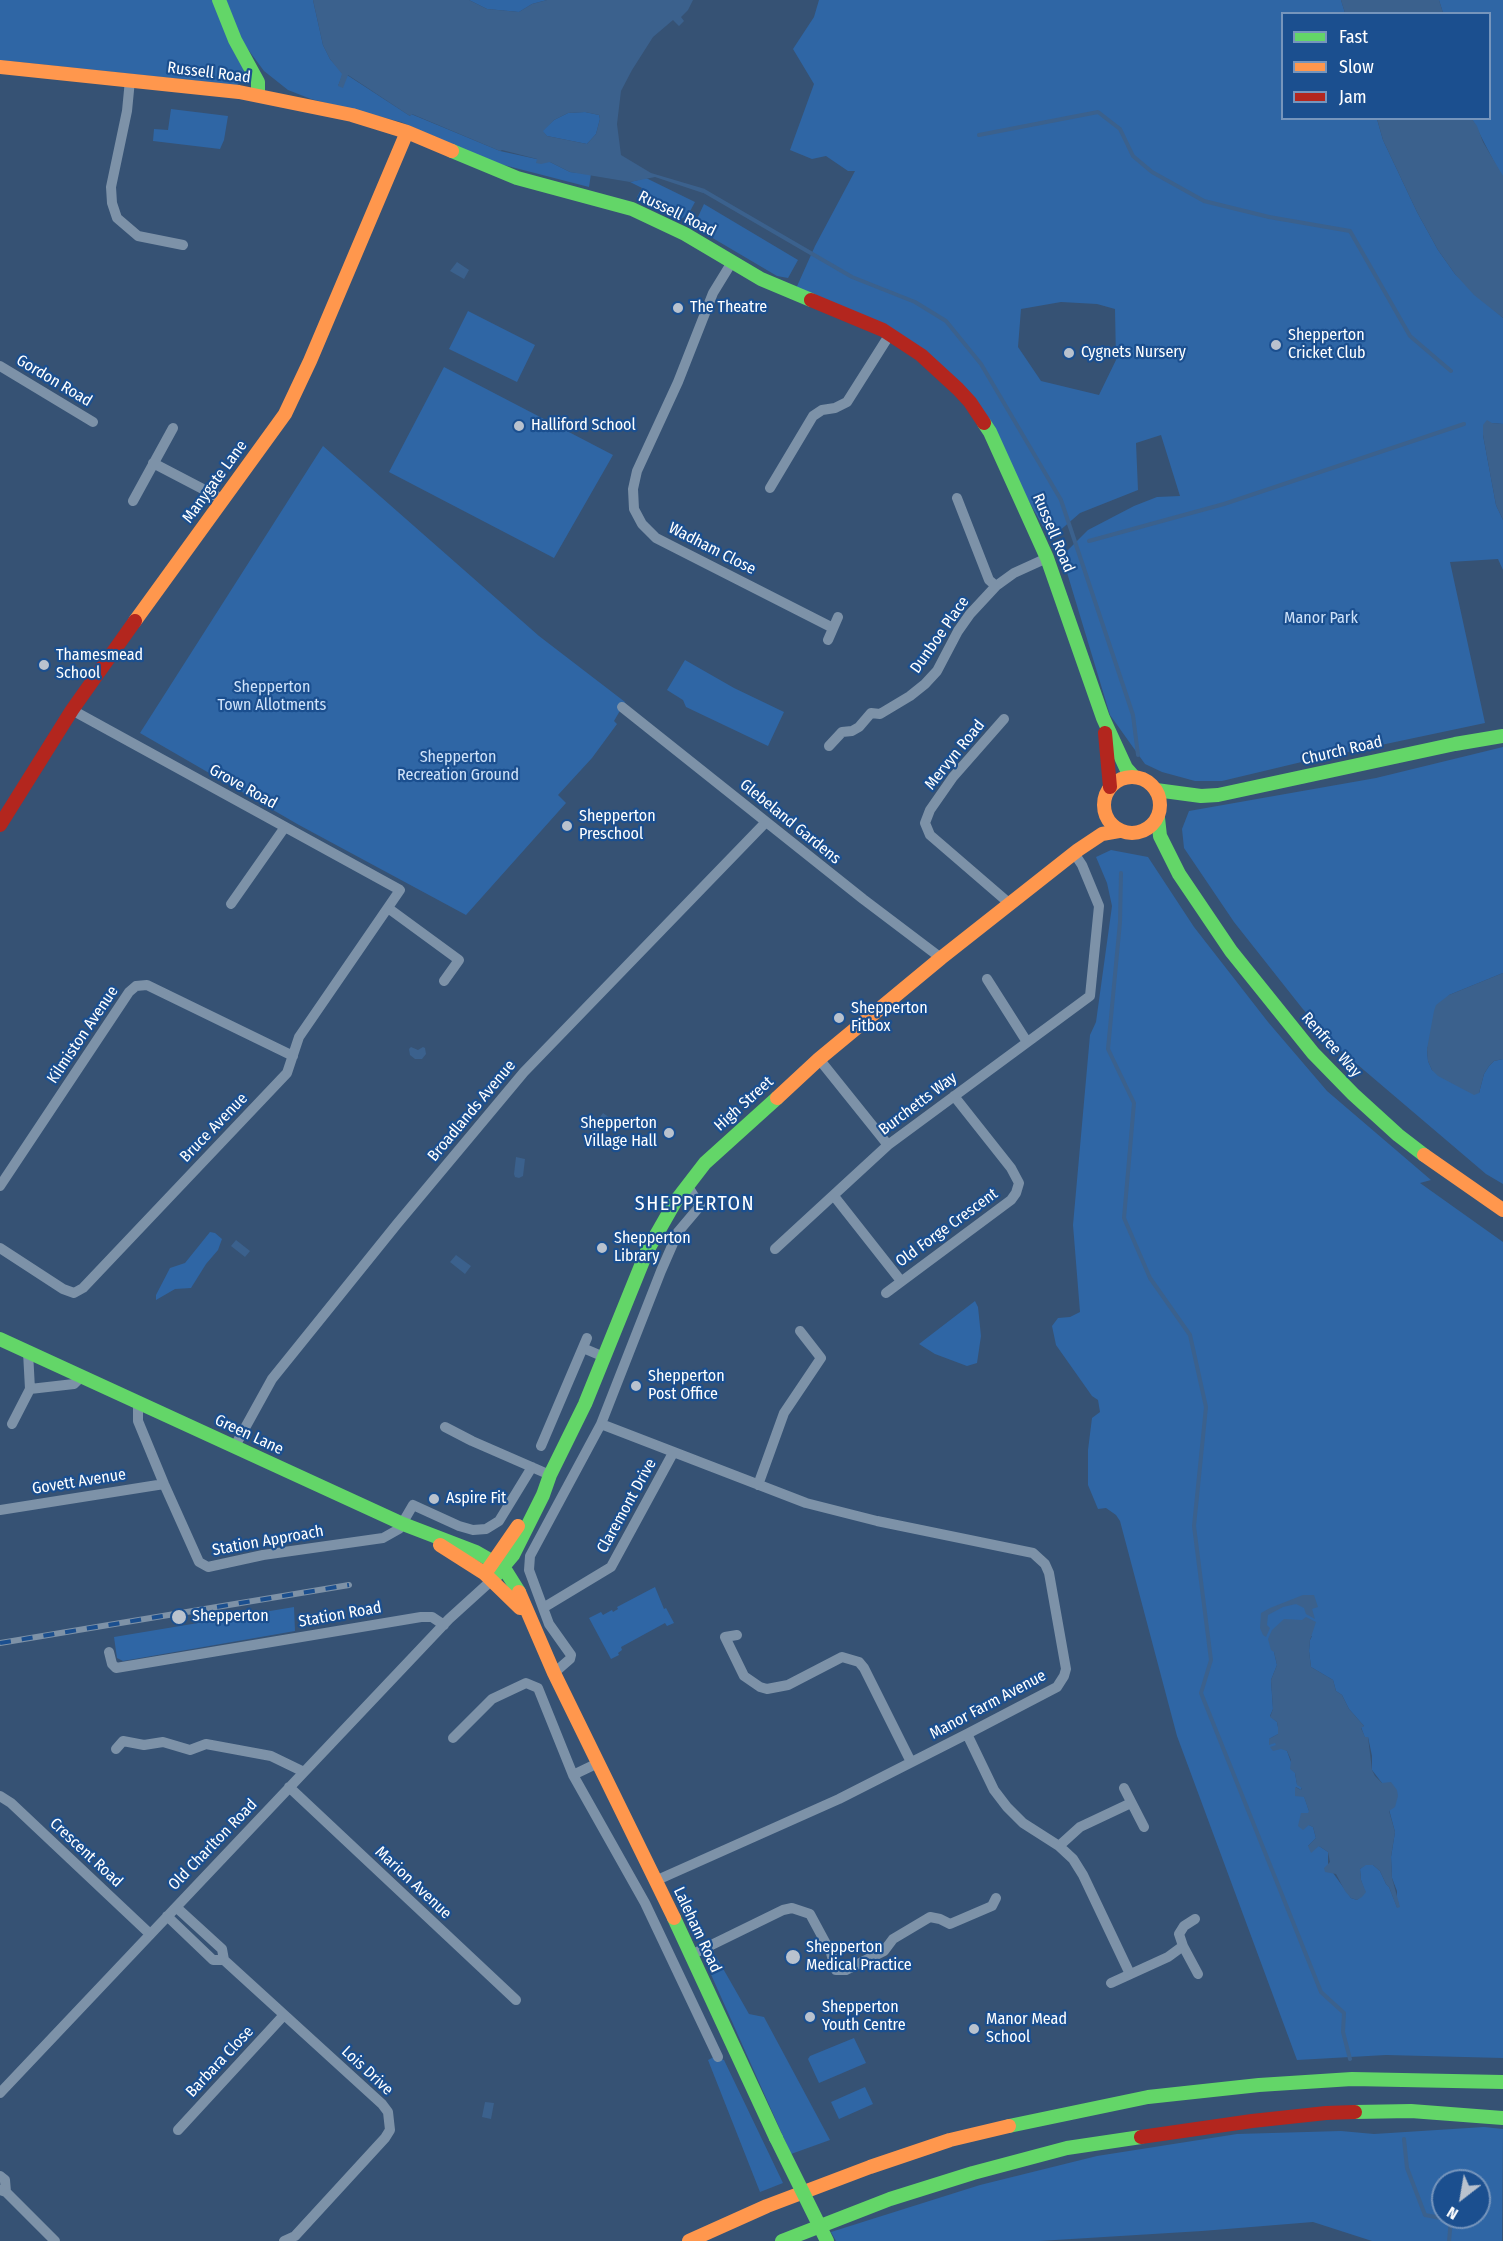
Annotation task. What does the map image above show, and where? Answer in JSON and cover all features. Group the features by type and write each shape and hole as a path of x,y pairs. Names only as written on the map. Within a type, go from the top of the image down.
{"main road":[{"path":"219,0 235,40 258,82 258,95"},
{"name":"Russell Road","path":"0,67 258,95 352,115 407,132 488,168 517,178 632,209 685,234 761,279 872,324 890,334 921,355 958,389 990,432 1047,558 1103,718 1126,768 1134,777"},
{"name":"Manygate Lane","path":"0,825 72,710 285,414 407,132"},
{"name":"Russell Road","path":"1103,718 1110,787"},
{"name":"Church Road","path":"1156,790 1218,795 1455,744 1503,736"},
{"path":"1134,777 1143,779 1156,790 1159,813 1147,830 1139,833 1125,833 1112,825 1104,810 1110,787 1125,778 1134,777"},
{"name":"Church Road","path":"1159,813 1187,794"},
{"name":"High Street","path":"1076,852 1104,810"},
{"name":"Renfree Way","path":"1159,813 1160,836 1173,863 1231,951 1313,1053 1353,1094 1398,1134 1444,1171 1503,1210"},
{"name":"High Street","path":"488,1577 499,1564 550,1475 575,1425 647,1251 687,1185 724,1144 819,1059 941,958 1076,852 1102,834 1119,831"},
{"name":"Renfree Way","path":"1139,833 1152,842 1173,863"},
{"name":"Green Lane","path":"0,1339 403,1524 470,1549 499,1564"},
{"name":"Green Lane","path":"403,1524 488,1577"},
{"name":"Laleham Road","path":"499,1564 521,1596 557,1679 826,2241"},
{"name":"Laleham Road","path":"488,1577 515,1602 536,1633"},
{"path":"688,2241 766,2206 950,2140 1079,2110 1159,2096 1259,2085 1352,2079 1503,2082"},
{"path":"782,2241 890,2199 973,2173 1067,2148 1252,2121 1326,2113 1411,2111 1503,2118"}],"street":[{"path":"130,80 127,111 111,187 112,203 117,218 138,236 183,245"},
{"name":"Wadham Close","path":"732,262 713,293 678,382 637,471 633,489 634,509 642,524 656,538 834,628"},
{"path":"770,488 813,416 822,410 835,408 847,402 890,334"},
{"name":"Gordon Road","path":"0,366 93,422"},
{"path":"133,501 173,428"},
{"path":"153,463 222,500"},
{"path":"957,498 988,580 996,586"},
{"name":"Dunboe Place","path":"829,746 842,732 852,731 859,727 871,713 880,714 910,696 931,678 970,614 996,586 1014,573 1047,558"},
{"path":"828,640 838,616"},
{"name":"Glebeland Gardens","path":"622,707 863,899 941,958"},
{"name":"Grove Road","path":"72,710 400,890"},
{"name":"Mervyn Road","path":"1004,719 953,777 930,810 925,823 930,835 1010,903"},
{"name":"Broadlands Avenue","path":"234,1446 272,1379 396,1224 524,1072 766,822"},
{"path":"231,904 285,827"},
{"name":"Burchetts Way","path":"775,1250 888,1145 1090,996 1099,906 1076,852"},
{"name":"Bruce Avenue","path":"1,1250 63,1289 74,1293 83,1288 287,1073 299,1037 400,890"},
{"path":"388,908 459,960 444,981"},
{"path":"987,979 1027,1042"},
{"name":"Kilmiston Avenue","path":"0,1186 129,992 136,986 147,985 293,1056"},
{"path":"819,1059 888,1145"},
{"name":"Old Forge Crescent","path":"886,1293 1011,1200 1017,1193 1018,1184 1011,1168 954,1096"},
{"path":"539,1694 557,1679 571,1655 549,1624 529,1570 530,1556 601,1424 678,1233 700,1206 687,1185"},
{"path":"834,1196 901,1281"},
{"path":"758,1485 784,1413 821,1358 800,1331"},
{"path":"541,1446 556,1416 585,1343 604,1357"},
{"path":"12,1424 30,1389 28,1352"},
{"path":"30,1389 75,1384 82,1376"},
{"name":"Station Approach","path":"138,1402 138,1421 164,1484 199,1562 208,1567 263,1555 383,1538 393,1534 403,1524 413,1504 459,1526 473,1530 486,1529 499,1521 532,1467"},
{"path":"556,1416 575,1425"},
{"name":"Manor Farm Avenue","path":"601,1424 816,1506 1034,1553 1045,1564 1049,1573 1066,1669 1065,1676 1057,1687 967,1734 839,1799 655,1881"},
{"path":"445,1427 550,1475"},
{"name":"Claremont Drive","path":"543,1608 611,1567 673,1453"},
{"name":"Govett Avenue","path":"0,1510 164,1484"},
{"name":"Old Charlton Road","path":"0,2093 488,1577"},
{"name":"Station Road","path":"109,1652 112,1664 117,1668 421,1617 432,1617 446,1622"},
{"path":"737,1635 725,1637 744,1676 767,1689 788,1684 842,1657 859,1662 911,1762"},
{"path":"453,1738 492,1699 526,1683 538,1688 573,1775 645,1903 718,2057"},
{"path":"967,1734 994,1790 1007,1807 1023,1823 1059,1846 1073,1859 1083,1875 1130,1974"},
{"path":"116,1749 123,1741 144,1745 163,1742 190,1750 206,1744 271,1756 304,1772"},
{"path":"573,1775 598,1763"},
{"name":"Marion Avenue","path":"290,1787 516,2000"},
{"path":"1124,1788 1144,1827"},
{"name":"Crescent Road","path":"0,1796 11,1803 150,1934"},
{"path":"1059,1846 1080,1827 1131,1803"},
{"path":"691,1955 783,1910 792,1908 810,1914 841,1970 884,1951 888,1944 899,1935 930,1917 950,1924 992,1906 996,1898"},
{"name":"Lois Drive","path":"176,1906 222,1949 224,1960 388,2112 390,2130 385,2139 295,2236 284,2241"},
{"name":"Lois Drive","path":"167,1916 213,1960 224,1960"},
{"path":"1195,1919 1184,1926 1179,1934 1197,1974"},
{"path":"1111,1983 1168,1957 1183,1946"},
{"name":"Barbara Close","path":"178,2130 284,2015"},
{"path":"0,2176 4,2180 3,2191 55,2241"}],"green space":[{"path":"0,0 214,0 244,70 243,79 237,85 0,60"},
{"path":"225,0 313,0 323,45 330,59 343,74 338,86 347,75 410,116 411,114 500,151 550,162 570,172 591,174 589,187 496,163 401,122 311,99 288,90 264,71 241,40"},
{"path":"469,0 547,0 532,4 519,12 487,9"},
{"name":"Manor Park","path":"819,0 1341,0 1345,12 1281,12 1281,120 1377,120 1383,140 1438,250 1455,274 1503,318 1503,424 1492,423 1483,435 1496,505 1503,520 1503,570 1498,559 1450,562 1485,723 1222,781 1195,781 1162,772 1145,764 1110,715 1062,556 1088,530 1134,506 1157,497 1180,496 1161,435 1136,443 1138,490 1080,513 1050,539 990,432 921,355 794,293 815,246 855,171 848,171 826,156 812,159 790,150 814,84 793,49 814,17","holes":["1061,302 1097,304 1115,309 1116,360 1099,395 1041,381 1018,347 1021,309"]},
{"path":"1439,0 1503,0 1503,179 1473,120 1491,120 1491,12 1443,12"},
{"path":"171,109 228,116 220,149 153,141 154,129 168,130"},
{"path":"585,112 599,115 600,119 596,134 587,144 547,136 542,131 554,120 568,113"},
{"path":"646,178 695,202 688,215 679,220 637,197 642,188 630,182"},
{"path":"704,204 798,260 788,278 777,276 699,230 697,219"},
{"path":"468,311 535,345 517,382 449,349"},
{"path":"444,367 613,455 554,558 389,472"},
{"path":"323,446 539,636 625,702 614,721 617,724 592,758 558,795 566,803 466,915 299,825 140,733"},
{"path":"685,660 734,688 784,712 768,746 686,707 683,700 667,690"},
{"path":"1503,747 1503,973 1449,995 1427,1049 1428,1061 1432,1070 1479,1093 1484,1074 1489,1066 1494,1061 1503,1059 1503,1184 1486,1174 1338,1048 1302,1008 1234,922 1184,848 1182,829 1189,811 1376,778"},
{"path":"1111,850 1148,857 1194,927 1268,1022 1327,1091 1431,1180 1420,1183 1503,1242 1503,2058 1386,2055 1297,2060 1177,1736 1120,1521 1106,1508 1098,1509 1088,1485 1088,1450 1092,1418 1100,1412 1098,1400 1092,1396 1056,1345 1052,1326 1058,1318 1070,1317 1080,1312 1073,1225 1090,1035 1096,1022 1112,906 1107,883 1096,857","holes":["1312,1636 1310,1640 1311,1667 1333,1680 1336,1691 1342,1695 1349,1709 1364,1726 1361,1727 1365,1738 1368,1737 1372,1770 1382,1783 1395,1832 1391,1857 1392,1878 1397,1891 1397,1907 1380,1871 1373,1865 1366,1864 1360,1869 1365,1892 1357,1900 1351,1898 1328,1866 1328,1852 1319,1846 1308,1846 1316,1838 1313,1827 1309,1825 1309,1811 1304,1796 1299,1796 1296,1787 1301,1790 1302,1787 1297,1784 1287,1751 1275,1742 1269,1744 1269,1739 1278,1734 1277,1722 1270,1716 1273,1709 1271,1680 1277,1665 1274,1652"]},
{"path":"210,1232 222,1239 218,1250 191,1288 175,1289 156,1300 156,1295 170,1268 185,1263"},
{"path":"975,1301 978,1307 981,1336 977,1363 967,1366 935,1354 919,1344"},
{"path":"655,1587 664,1609 666,1608 674,1623 667,1626 665,1623 621,1647 619,1655 611,1659 589,1618 601,1612 603,1615 612,1610 613,1612 618,1609 617,1607"},
{"path":"294,1607 295,1631 123,1661 117,1658 114,1637"},
{"path":"714,1958 717,1958 749,2014 764,2017 830,2140 791,2154 709,1970"},
{"path":"854,2038 866,2063 819,2083 808,2059 810,2056"},
{"path":"714,2057 724,2060 783,2183 760,2192 708,2060"},
{"path":"865,2087 873,2104 839,2119 831,2102"},
{"path":"1484,2127 1503,2129 1502,2241 1372,2241 1313,2222 1039,2241 836,2241 831,2232 980,2185 1097,2156 1237,2134 1341,2131 1374,2134"}],"shaded area":[{"path":"313,0 469,0 487,9 519,12 532,4 547,0 693,0 681,17 684,21 679,26 673,20 653,37 632,70 621,91 617,124 621,155 651,173 705,189 703,193 655,177 630,182 570,172 550,162 536,163 537,159 500,151 412,114 410,116 348,75 343,88 338,86 342,74 330,59 323,45","holes":["585,112 599,115 596,134 587,144 547,136 543,131 554,120 568,113"]},
{"path":"1341,0 1439,0 1443,12 1345,12"},
{"path":"1377,120 1473,120 1477,126 1483,142 1503,176 1503,318 1474,295 1438,250 1383,140"},
{"path":"457,262 469,270 464,279 450,271"},
{"path":"1487,420 1503,424 1503,520 1496,505 1483,435 1483,425"},
{"path":"1503,973 1503,1059 1494,1061 1489,1066 1484,1074 1479,1093 1474,1095 1438,1076 1432,1070 1428,1061 1427,1049 1434,1011 1436,1005 1449,995"},
{"path":"411,1047 418,1050 423,1047 426,1054 422,1059 415,1059 410,1055"},
{"path":"603,1113 610,1118 596,1134 589,1127 591,1124 594,1125"},
{"path":"516,1157 525,1159 523,1176 519,1178 514,1174"},
{"path":"236,1240 250,1251 245,1257 231,1246"},
{"path":"456,1255 471,1266 465,1274 450,1262"},
{"path":"1303,1595 1314,1595 1318,1607 1312,1609 1315,1619 1306,1614 1304,1608 1296,1604 1283,1607 1268,1615 1267,1625 1270,1628 1266,1637 1263,1635 1260,1628 1261,1613"},
{"path":"1306,1617 1316,1622 1310,1640 1311,1667 1333,1680 1336,1691 1342,1695 1349,1709 1364,1726 1361,1728 1365,1737 1368,1737 1372,1770 1375,1776 1382,1783 1391,1782 1397,1790 1395,1807 1389,1811 1395,1832 1391,1857 1392,1878 1400,1907 1397,1908 1389,1887 1380,1871 1373,1865 1366,1865 1360,1869 1361,1880 1366,1892 1357,1900 1351,1898 1345,1891 1336,1874 1325,1872 1324,1868 1330,1862 1328,1852 1319,1846 1311,1853 1308,1846 1316,1838 1313,1827 1309,1825 1303,1830 1298,1826 1301,1813 1309,1811 1304,1797 1295,1796 1295,1787 1301,1790 1302,1788 1297,1785 1295,1773 1290,1769 1291,1760 1287,1751 1281,1749 1273,1751 1270,1747 1276,1745 1275,1743 1269,1745 1269,1739 1278,1734 1278,1727 1277,1722 1270,1717 1273,1709 1271,1680 1277,1665 1268,1639 1272,1630 1284,1619 1302,1620"},
{"path":"485,2102 494,2103 491,2119 482,2117"}],"waterway":[{"path":"979,135 1098,112 1120,129 1133,156 1152,172 1204,201 1269,217 1350,231 1410,336 1451,371"},
{"path":"704,191 852,277 915,302 946,321 981,364 1061,500 1133,715 1138,755"},
{"path":"1089,541 1224,504 1464,424"},
{"path":"1121,873 1120,922 1108,1049 1134,1103 1124,1218 1150,1278 1190,1335 1206,1407 1194,1526 1211,1660 1201,1693 1321,1992 1344,2013 1343,2032 1350,2059"},
{"path":"1404,2139 1407,2168 1425,2215 1451,2220 1449,2241"}],"railway":[{"path":"0,1643 349,1585"}],"traffic: fast":[{"path":"219,0 235,40 258,82 258,95"},
{"path":"452,151 517,178 632,209 685,234 761,279 811,300"},
{"path":"984,423 1047,558 1103,718 1126,768 1134,777"},
{"path":"1156,790 1201,796 1218,795 1455,744 1503,736"},
{"path":"1158,818 1160,836 1179,874 1231,951 1313,1053 1353,1094 1424,1155"},
{"path":"492,1580 513,1555 543,1495 550,1475 585,1404 647,1251 675,1202 705,1163 777,1098"},
{"path":"0,1339 403,1524 476,1552 504,1568 519,1592"},
{"path":"674,1918 776,2138"},
{"path":"1009,2126 1148,2097 1259,2085 1352,2079 1503,2082"},
{"path":"1355,2112 1411,2111 1503,2118"},
{"path":"782,2241 890,2199 973,2173 1067,2148 1141,2137"},
{"path":"776,2138 827,2241"}],"traffic: slow":[{"path":"0,67 239,92 352,115 407,132 452,151"},
{"path":"135,621 285,414 310,361 407,132"},
{"path":"1126,777 1138,777 1148,781 1156,789 1160,805 1156,821 1148,829 1138,833 1126,833 1116,829 1108,821 1104,811 1104,799 1108,789 1116,781 1126,777"},
{"path":"777,1098 819,1059 941,958 1078,850 1102,834 1119,831"},
{"path":"1424,1155 1503,1210"},
{"path":"489,1568 518,1526"},
{"path":"440,1545 484,1573 520,1608"},
{"path":"519,1592 554,1673 674,1918"},
{"path":"689,2241 767,2206 870,2167 950,2140 1009,2126"}],"traffic: jam":[{"path":"811,300 883,330 921,355 958,389 984,423"},
{"path":"0,825 72,710 135,621"},
{"path":"1105,733 1110,787"},
{"path":"1141,2137 1252,2121 1355,2112"}],"place":[{"name":"The Theatre","path":"678,308"},
{"name":"Shepperton Cricket Club","path":"1276,345"},
{"name":"Cygnets Nursery","path":"1069,353"},
{"name":"Halliford School","path":"519,426"},
{"name":"Thamesmead School","path":"44,665"},
{"name":"Shepperton Preschool","path":"567,826"},
{"name":"Shepperton Fitbox","path":"839,1018"},
{"name":"Shepperton Village Hall","path":"669,1133"},
{"name":"Shepperton Library","path":"602,1248"},
{"name":"Shepperton Post Office","path":"636,1386"},
{"name":"Aspire Fit","path":"434,1499"},
{"name":"Shepperton","path":"179,1617"},
{"name":"Shepperton Medical Practice","path":"793,1957"},
{"name":"Shepperton Youth Centre","path":"810,2017"},
{"name":"Manor Mead School","path":"974,2029"}],"district":[{"name":"SHEPPERTON","path":"695,1204"}],"park label":[{"name":"Shepperton Town Allotments","path":"272,697"},
{"name":"Shepperton Recreation Ground","path":"458,767"}]}
